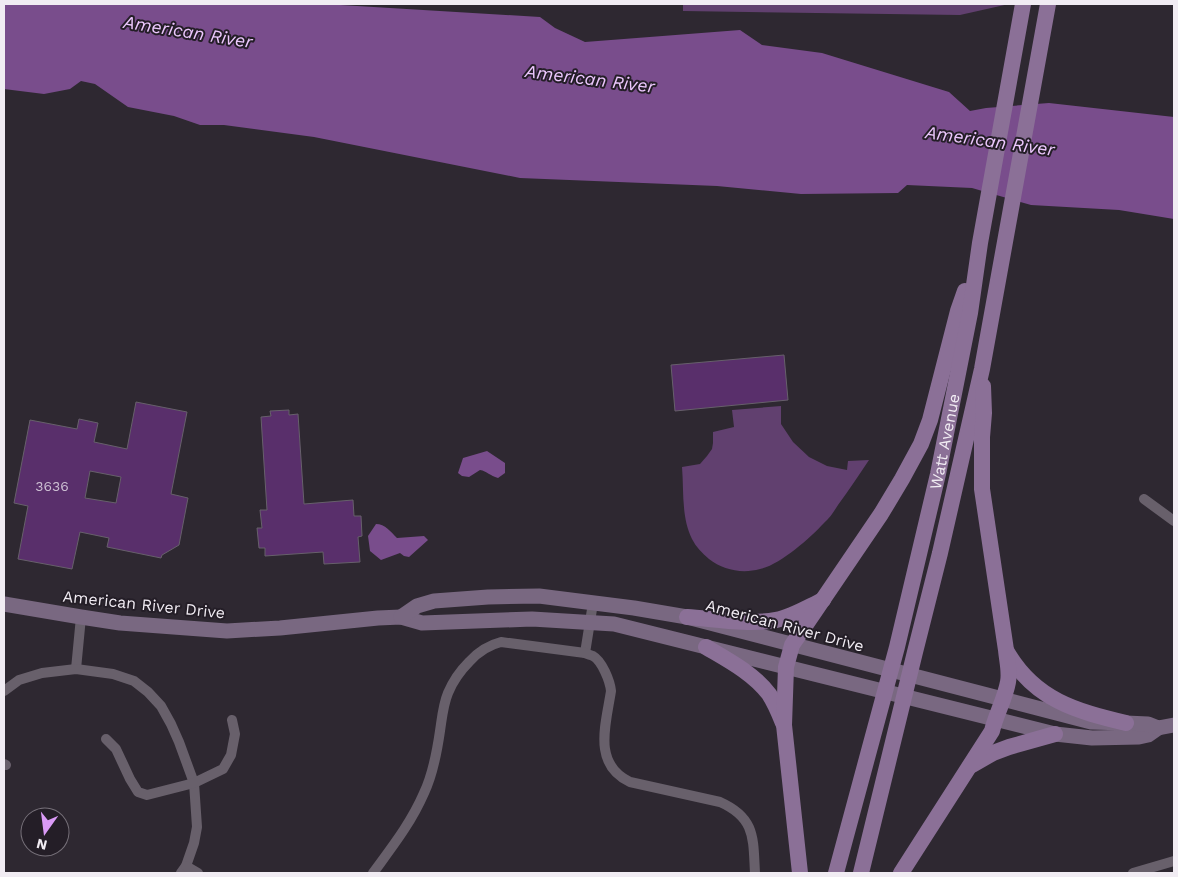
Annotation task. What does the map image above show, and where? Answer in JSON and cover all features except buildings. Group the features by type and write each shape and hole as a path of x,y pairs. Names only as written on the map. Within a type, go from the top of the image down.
{"main road":[{"name":"Watt Avenue","path":"836,873 897,647 938,474 964,312 980,244 1023,4"},
{"name":"Watt Avenue","path":"861,873 940,553 982,369 1048,4"},
{"path":"800,873 784,724 786,667 792,645 881,514 921,444 964,312"},
{"path":"901,873 992,731 1008,680 1006,650 982,489 984,413 982,369"},
{"path":"686,618 750,622 776,620 823,600"},
{"path":"706,647 737,665 754,679 768,693 784,724"},
{"path":"1006,650 1014,665 1030,682 1048,696 1092,715 1126,723"},
{"path":"968,768 993,753 1056,734"}],"street":[{"path":"1144,499 1174,521"},
{"name":"American River Drive","path":"401,617 417,606 434,601 479,598 539,596 634,608 686,618 1091,722 1148,724 1158,728"},
{"path":"585,653 593,603"},
{"name":"American River Drive","path":"4,604 81,617 174,628 227,631 401,617 422,623 532,619 590,622 624,626 1056,734 1092,738 1128,738 1148,735 1158,728 1174,725"},
{"path":"76,669 81,617"},
{"path":"373,873 407,827 425,792 434,763 445,700 454,680 472,659 491,646 501,642 585,653 592,655 598,660 610,684 611,691 604,738 604,749 610,765 624,779 630,782 720,802 740,814 749,827 753,841 755,873"},
{"path":"4,691 18,680 42,673 76,669 113,674 134,681 148,692 161,706 171,724 194,783 197,827 194,843 183,869 198,873"},
{"path":"106,739 116,748 138,792 147,795 194,783 223,769 231,755 235,734 232,720"},
{"path":"1133,873 1174,861"}],"shaded area":[{"path":"683,4 1009,4 960,15 683,11"},
{"path":"781,406 781,424 793,442 809,457 827,466 847,470 848,461 869,460 830,517 811,536 785,557 760,569 746,571 720,566 699,550 688,531 682,467 700,464 712,449 713,432 734,427 732,410"}],"water":[{"name":"American River","path":"4,4 324,4 540,17 555,28 585,42 740,30 762,45 822,53 949,92 970,111 1049,103 1174,117 1174,219 1119,210 1031,205 972,188 907,185 898,193 801,194 717,186 520,178 314,137 224,125 200,125 174,116 128,107 95,84 81,81 70,89 44,94 4,89"},
{"path":"487,451 505,463 505,473 498,478 480,470 469,477 458,473 463,458"},
{"path":"376,524 385,527 397,538 424,536 428,540 409,557 400,553 381,560 370,551 368,536"}]}
